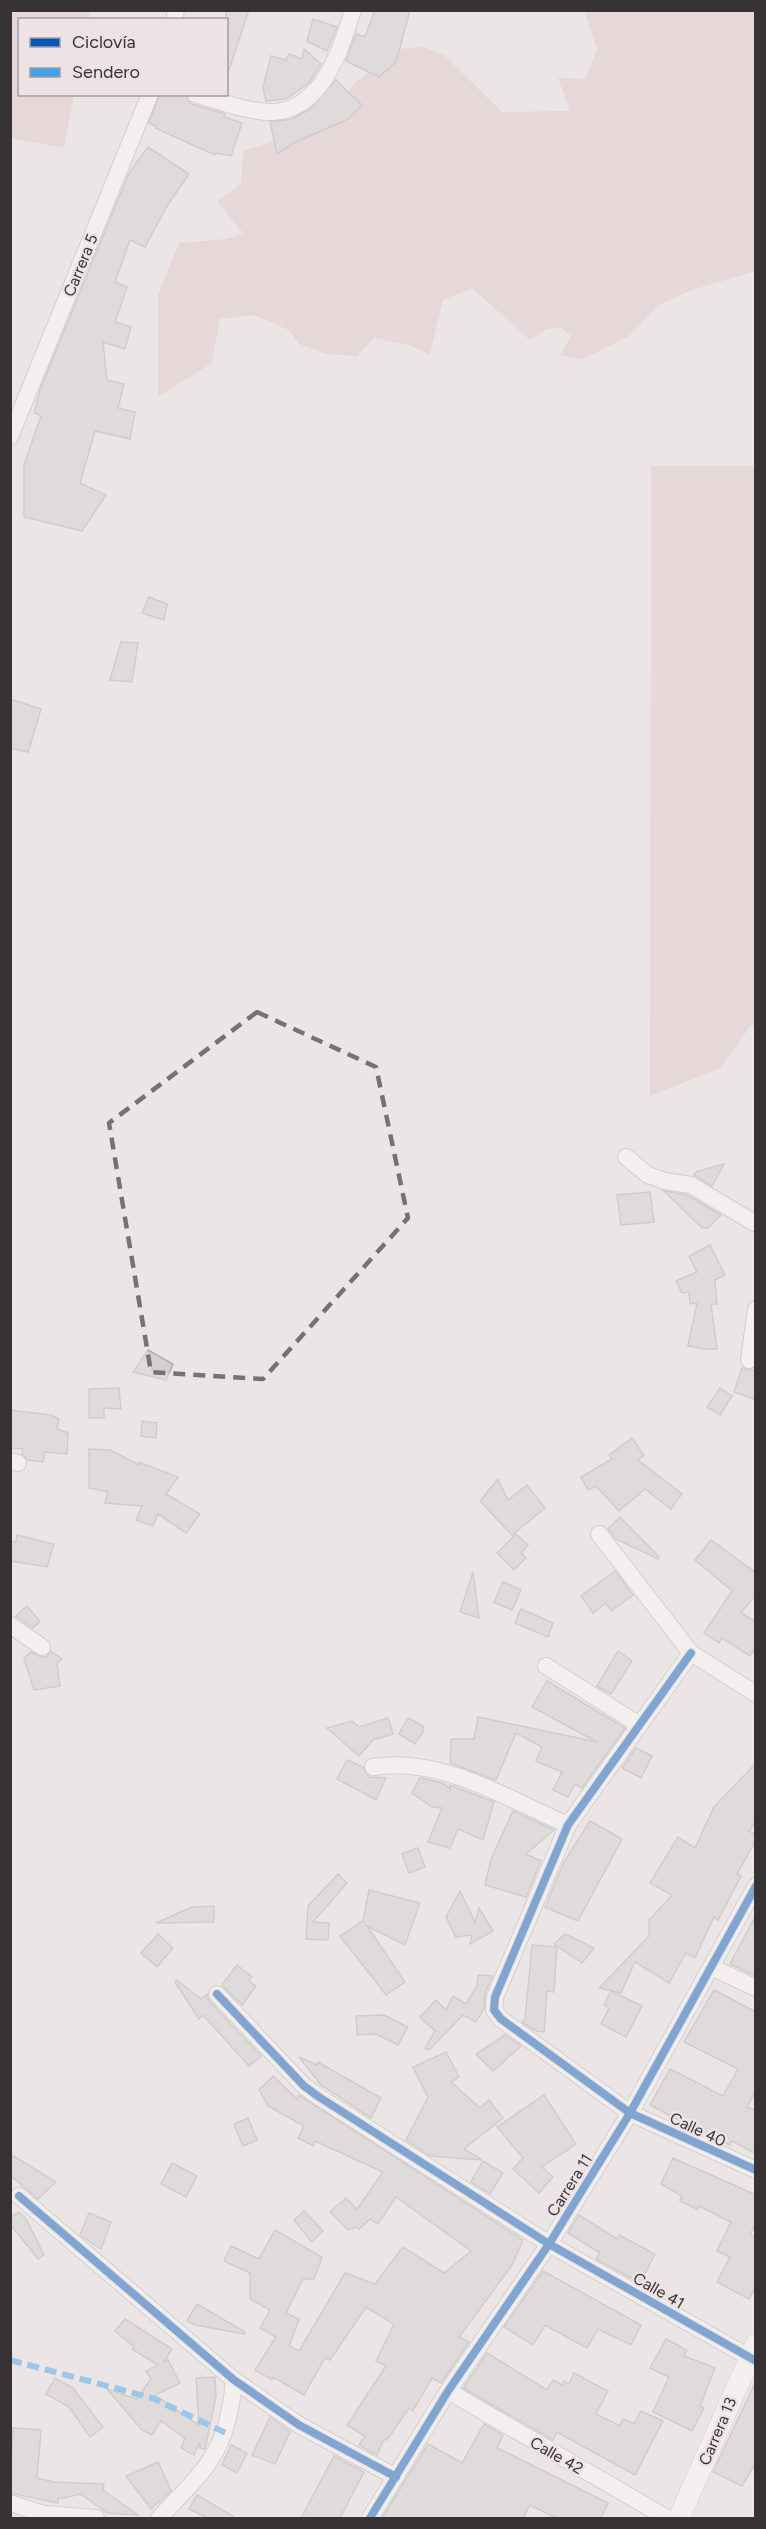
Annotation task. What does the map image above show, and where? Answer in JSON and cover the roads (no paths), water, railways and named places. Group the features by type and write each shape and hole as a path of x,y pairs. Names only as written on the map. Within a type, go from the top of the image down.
{"street":[{"path":"203,96 260,111 286,109 312,93 333,64 353,10"},
{"name":"Carrera 5","path":"10,437 149,96"},
{"path":"626,1157 648,1174 665,1181 692,1185 756,1224"},
{"path":"749,1359 756,1309"},
{"path":"599,1534 691,1653 756,1694"},
{"path":"10,1625 42,1647"},
{"path":"630,2113 501,2019 494,2010 495,1997 568,1825 638,1724 691,1653"},
{"path":"546,1666 638,1724"},
{"path":"373,1767 398,1763 446,1772 568,1825"},
{"name":"Carrera 11","path":"370,2518 448,2391 549,2244 630,2113 713,1968 756,1886"},
{"path":"713,1968 756,1988"},
{"name":"Calle 41","path":"217,1994 304,2086 319,2097 549,2244 753,2354"},
{"name":"Calle 40","path":"630,2113 756,2170"},
{"path":"19,2196 234,2380 298,2425 396,2477"},
{"name":"Carrera 13","path":"679,2518 753,2354"},
{"path":"159,2518 205,2469 226,2433 231,2412 234,2380"},
{"name":"Calle 42","path":"448,2391 667,2518"},
{"path":"10,2503 45,2514 96,2518"}]}
